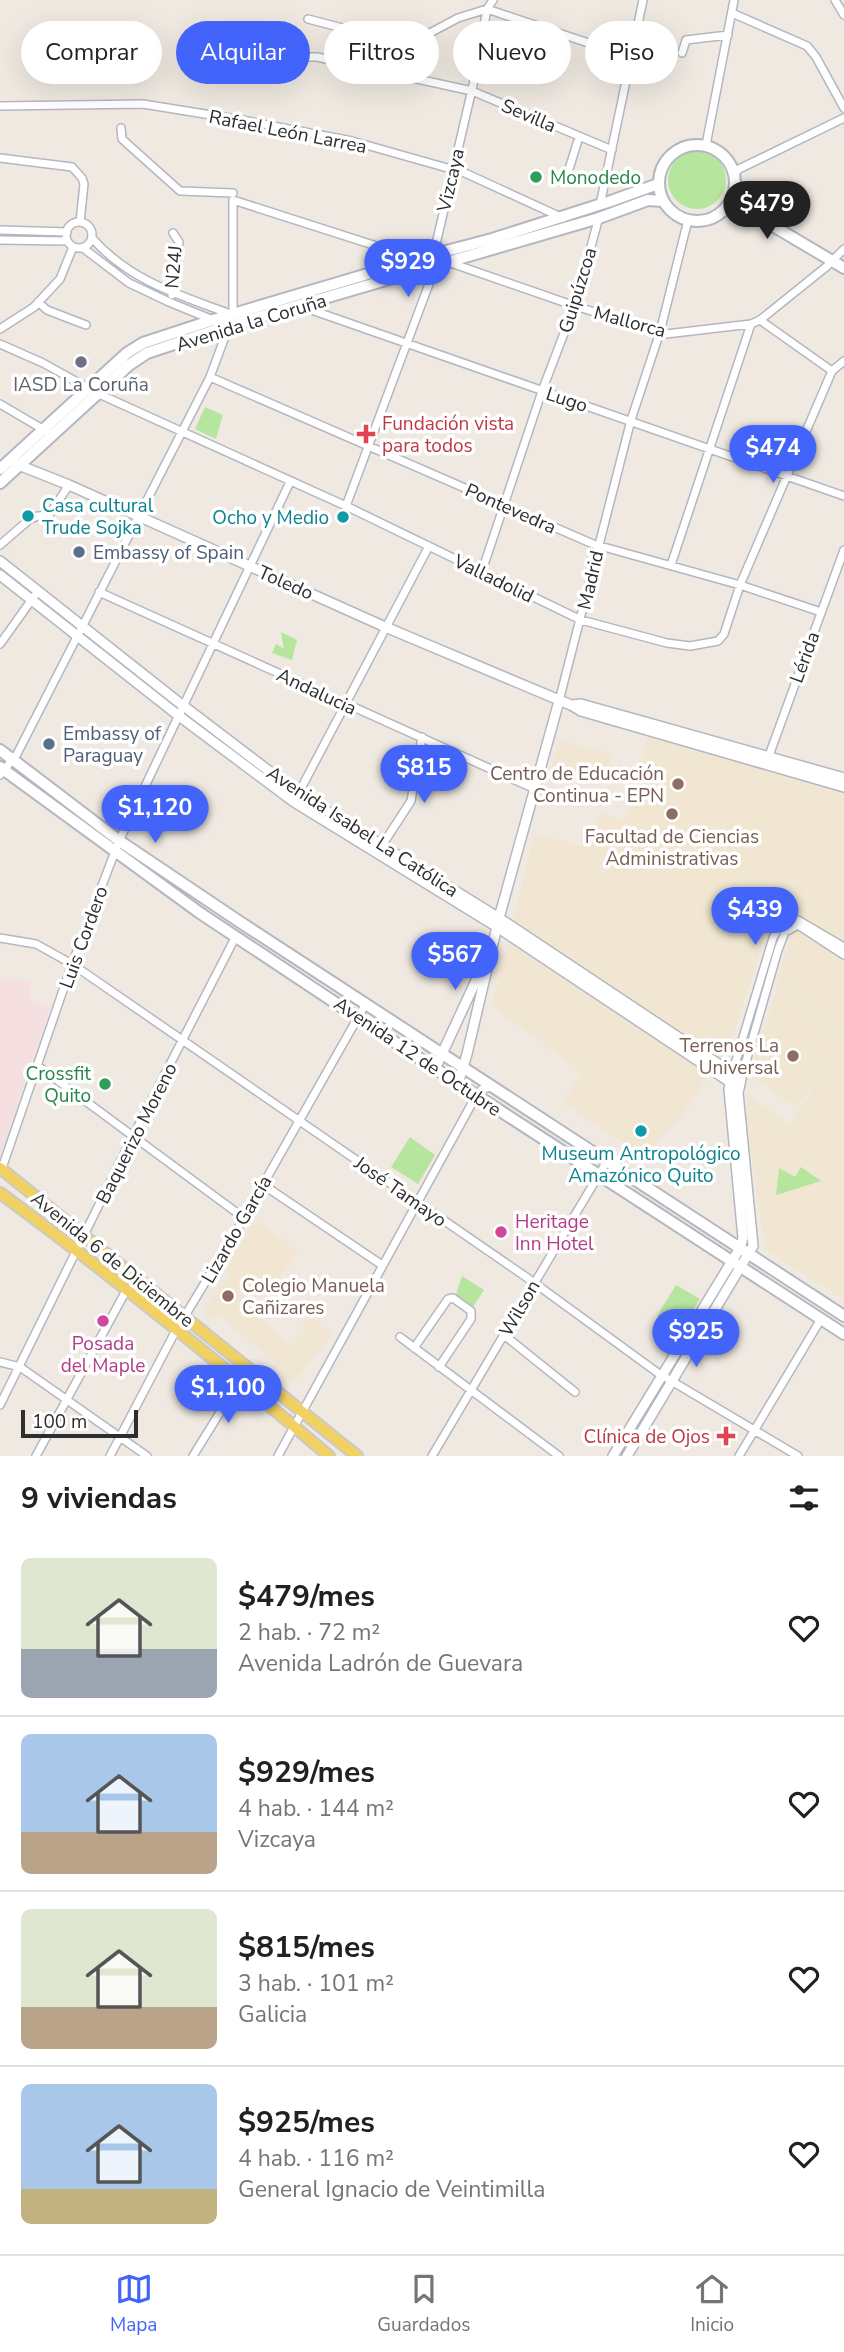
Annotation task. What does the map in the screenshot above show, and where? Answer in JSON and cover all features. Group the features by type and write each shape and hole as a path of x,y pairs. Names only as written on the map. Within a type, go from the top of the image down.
{"main road":[{"path":"696,144 719,150 735,173 736,183 731,201 723,212 701,221 688,220 674,213 663,201 658,184 662,166 676,150 696,144"},
{"name":"Avenida la Coruña","path":"47,433 88,388 142,343 213,320 298,301 436,260 658,184"},
{"name":"Avenida la Coruña","path":"0,483 7,464 99,394 147,353 418,259 447,262 598,218 648,200 663,201"},
{"path":"731,201 844,268"},
{"name":"Avenida 12 de Octubre","path":"0,750 119,841 442,1056 844,1316"},
{"name":"Avenida 12 de Octubre","path":"1,771 236,936 435,1069 844,1334"},
{"name":"Avenida 6 de Diciembre","path":"1,1170 357,1456"},
{"name":"Avenida 6 de Diciembre","path":"0,1193 127,1289 329,1456"}],"street":[{"name":"Vizcaya","path":"346,506 436,260 452,169 472,91 487,9 492,0"},
{"name":"Guipúzcoa","path":"639,21 643,0"},
{"path":"706,145 734,0"},
{"path":"835,0 844,15"},
{"path":"308,19 373,36 428,34 458,18 487,9 585,42"},
{"path":"732,13 807,46 844,108"},
{"path":"682,52 684,42 688,39 728,35"},
{"name":"Sevilla","path":"310,57 472,91 612,150"},
{"name":"Guipúzcoa","path":"482,571 542,391 575,306 598,218 627,84"},
{"name":"Rafael León Larrea","path":"0,106 143,104 352,141 452,169 563,218"},
{"path":"735,173 844,118"},
{"path":"121,128 122,139 180,191 233,197 418,259"},
{"path":"569,169 579,137"},
{"path":"0,158 72,167 82,178 83,184 80,222"},
{"path":"1,771 13,760 210,377 233,315 233,197"},
{"name":"Madrid","path":"458,1084 631,420 660,332 688,220"},
{"path":"0,328 38,302 60,279 71,225 80,222 90,227 92,238 83,248"},
{"path":"0,230 69,240 129,283 228,327"},
{"name":"N24J","path":"169,302 173,293 179,242 173,233"},
{"path":"92,238 132,274 173,293 233,315"},
{"path":"0,240 69,240"},
{"name":"Mallorca","path":"447,262 666,334 751,324 760,320 844,249"},
{"name":"Lugo","path":"298,301 542,391 844,495"},
{"path":"38,302 47,310 86,325"},
{"path":"760,320 832,371"},
{"path":"671,565 751,324"},
{"name":"Valladolid","path":"0,344 43,363 99,394 346,506 581,620 667,643 690,646 718,641 724,634 740,585 832,371 844,361"},
{"name":"Pontevedra","path":"210,377 598,546 740,585 821,612"},
{"path":"0,404 47,433"},
{"name":"Toledo","path":"7,464 69,485 559,701 581,705 767,761 844,787"},
{"name":"Luis Cordero","path":"1,1170 72,964 119,841 290,482"},
{"path":"0,545 30,519 50,516 69,485"},
{"path":"296,798 429,546"},
{"name":"Lérida","path":"767,761 844,550"},
{"name":"Avenida Isabel La Católica","path":"0,561 296,798"},
{"name":"Avenida Isabel La Católica","path":"0,575 179,716 296,798 498,923 740,1084"},
{"path":"0,644 38,591"},
{"name":"Andalucia","path":"99,593 534,789"},
{"path":"379,849 411,802 422,737"},
{"name":"Toledo","path":"767,761 844,778"},
{"path":"745,1251 731,1078 773,938 778,927 798,920 844,947"},
{"path":"787,925 801,926 844,955"},
{"path":"627,1456 668,1379 736,1264 745,1251 753,1246 738,1093 745,1059 787,925"},
{"name":"Baquerizo Moreno","path":"0,1405 236,936"},
{"name":"José Tamayo","path":"0,938 36,944 72,964 534,1282 668,1379 798,1456"},
{"name":"Madrid","path":"435,1069 495,940"},
{"name":"Lizardo García","path":"110,1456 177,1329 244,1218 365,1004"},
{"path":"38,1066 244,1218"},
{"path":"278,1456 476,1096 482,1089 492,1087"},
{"name":"Wilson","path":"432,1456 607,1161"},
{"path":"262,1184 382,1265"},
{"path":"36,1456 127,1289"},
{"path":"414,1348 448,1299 453,1298 471,1311 471,1319 439,1367"},
{"path":"739,1456 821,1319"},
{"path":"503,1335 575,1392"},
{"path":"400,1337 559,1456"},
{"path":"0,1362 20,1367 147,1456"},
{"path":"613,1456 668,1379"},
{"path":"193,1456 240,1380"}],"shaded area":[{"path":"650,732 844,789 844,1032 776,985 792,934 805,915 791,908 779,909 770,923 730,1043 680,1118 644,1157 563,1102 582,1072 492,1006 535,834 587,847 601,813 625,821"},
{"path":"559,741 611,754 608,782 551,769"},
{"path":"0,977 32,982 29,1000 50,1008 0,1155"},
{"path":"778,988 844,1034 844,1300 766,1250 744,1112 749,1095 789,1125 834,1054 796,1107 749,1074"},
{"name":"Colegio Manuela Cañizares","path":"257,1221 299,1252 268,1291 256,1281 240,1302 291,1345 306,1329 302,1325 310,1316 333,1334 291,1382 284,1379 285,1371 218,1315 211,1319 205,1315 208,1307 205,1305 230,1276 225,1271 232,1262 228,1258"}],"green space":[{"path":"697,151 713,156 721,164 726,180 721,196 713,204 697,209 681,204 673,196 668,180 673,164 681,156"},
{"path":"205,407 223,415 216,439 195,429"},
{"path":"281,632 297,640 292,660 272,653 276,644 284,649"},
{"path":"410,1137 435,1155 418,1184 391,1167"},
{"path":"801,1167 821,1181 776,1195 779,1168 795,1177"},
{"path":"462,1276 484,1290 473,1307 456,1295"},
{"path":"676,1285 700,1299 680,1330 657,1316"}],"place":[{"name":"Monodedo","path":"536,177"},
{"name":"IASD La Coruña","path":"81,362"},
{"name":"Fundación vista para todos","path":"366,434"},
{"name":"Casa cultural Trude Sojka","path":"28,516"},
{"name":"Ocho y Medio","path":"343,517"},
{"name":"Embassy of Spain","path":"79,552"},
{"name":"Embassy of Paraguay","path":"49,744"},
{"name":"Centro de Educación Continua - EPN","path":"678,784"},
{"name":"Facultad de Ciencias Administrativas","path":"672,814"},
{"name":"Terrenos La Universal","path":"793,1056"},
{"name":"Crossfit Quito","path":"105,1084"},
{"name":"Museum Antropológico Amazónico Quito","path":"641,1131"},
{"name":"Heritage Inn Hotel","path":"501,1232"},
{"name":"Colegio Manuela Cañizares","path":"228,1296"},
{"name":"Posada del Maple","path":"103,1321"},
{"name":"Clínica de Ojos","path":"726,1436"}]}
